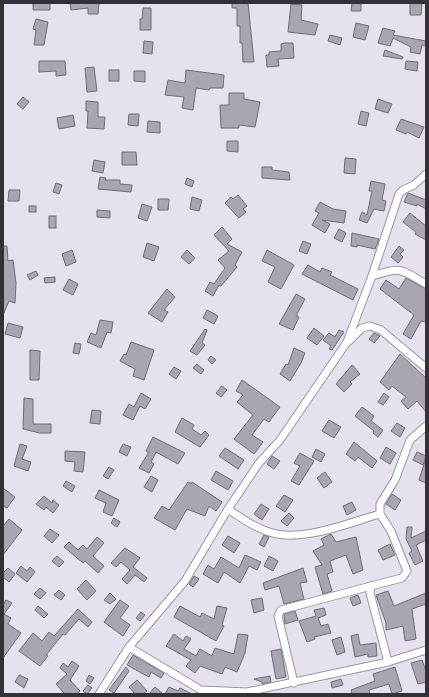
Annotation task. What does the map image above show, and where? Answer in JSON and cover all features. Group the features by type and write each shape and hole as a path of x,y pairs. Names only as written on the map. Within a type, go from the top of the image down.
{"street":[{"path":"347,342 372,276 400,194 403,190 414,185 426,174"},
{"path":"372,276 388,270 400,269 426,284"},
{"path":"99,694 130,647 185,581 228,509 259,463 280,440 347,342 362,328 370,326 380,330 426,368"},
{"path":"294,683 278,616 281,610 402,578 407,571 391,531 380,514 380,504 394,480 410,440 426,426"},
{"path":"228,509 249,524 270,533 299,536 380,514"},
{"path":"371,586 370,593 388,662"},
{"path":"130,647 201,690 247,692 388,662 426,650"}],"building":[{"path":"50,3 50,10 33,10 33,4"},
{"path":"70,3 99,3 98,14 88,14 88,8 71,10"},
{"path":"232,3 248,3 254,62 243,62 242,43 240,43 240,26 237,26 237,8 232,8"},
{"path":"352,3 361,3 361,11 351,11"},
{"path":"410,3 422,3 421,15 410,15"},
{"path":"291,4 302,5 301,20 318,24 315,35 288,32"},
{"path":"143,8 151,8 151,30 140,30 140,19 142,19"},
{"path":"36,19 48,22 44,45 34,45 36,30 33,29"},
{"path":"356,23 369,26 365,40 353,37"},
{"path":"383,28 395,31 393,35 426,41 426,46 422,45 420,54 410,52 411,47 393,38 390,46 378,43"},
{"path":"330,35 342,38 340,45 328,41"},
{"path":"144,41 153,42 152,54 143,53"},
{"path":"293,43 294,58 278,59 279,66 267,67 266,55 269,55 269,52 281,51 281,44"},
{"path":"385,50 403,57 402,59 383,56"},
{"path":"39,61 65,61 66,75 56,76 56,71 39,72"},
{"path":"406,61 418,62 417,71 405,69"},
{"path":"94,67 97,91 87,92 85,68"},
{"path":"109,70 119,70 119,81 109,81"},
{"path":"186,70 224,75 223,88 210,88 209,90 196,88 193,110 182,108 184,97 165,95 168,80 185,83"},
{"path":"134,71 145,71 145,82 134,81"},
{"path":"229,93 244,93 244,99 260,102 255,127 239,125 239,128 221,128 220,105 229,105"},
{"path":"23,97 29,102 23,109 17,104"},
{"path":"378,99 392,104 388,113 375,109"},
{"path":"86,101 98,102 98,117 105,117 104,129 87,128 88,111 86,111"},
{"path":"361,111 369,113 366,126 358,124"},
{"path":"129,114 139,114 138,126 128,125"},
{"path":"73,115 75,126 59,129 57,118"},
{"path":"401,119 424,127 419,138 407,132 406,134 396,130"},
{"path":"148,121 160,122 160,133 147,132"},
{"path":"227,141 238,141 238,152 227,151"},
{"path":"122,152 136,152 137,165 122,165"},
{"path":"345,158 356,159 355,174 344,173"},
{"path":"94,160 105,162 103,173 92,171"},
{"path":"262,167 272,167 272,170 289,172 290,180 262,178"},
{"path":"100,177 106,178 105,180 120,180 120,184 132,185 131,192 98,189"},
{"path":"187,178 194,181 192,187 185,184"},
{"path":"371,181 385,184 382,200 386,201 384,211 374,209 367,223 359,220 362,212 367,215 372,191 369,191"},
{"path":"56,183 62,185 59,194 53,192"},
{"path":"9,190 20,190 19,201 8,201"},
{"path":"408,193 426,200 426,209 417,204 417,206 404,202"},
{"path":"238,195 247,206 243,209 246,212 239,218 225,203 231,197 233,199"},
{"path":"192,197 202,200 199,211 190,209"},
{"path":"158,199 169,199 168,210 158,210"},
{"path":"320,202 333,209 346,211 344,223 322,220 330,224 325,233 312,225 319,213 315,211"},
{"path":"142,204 152,207 147,221 138,218"},
{"path":"29,206 36,206 36,212 29,212"},
{"path":"97,210 110,211 110,218 97,217"},
{"path":"410,213 426,226 426,240 415,234 416,232 403,222"},
{"path":"49,216 56,216 56,228 49,228"},
{"path":"222,227 232,239 227,244 242,252 235,265 237,267 221,286 219,285 213,296 205,291 210,282 214,284 225,268 218,260 229,251 214,235"},
{"path":"339,229 346,233 342,242 334,238"},
{"path":"352,233 379,239 375,249 357,245 357,247 351,246"},
{"path":"303,241 311,244 307,254 299,251"},
{"path":"147,243 159,247 154,261 143,257"},
{"path":"3,246 7,246 8,261 13,260 16,283 15,303 9,301 3,315"},
{"path":"399,246 404,250 400,254 403,257 398,263 391,257"},
{"path":"72,250 76,262 66,266 62,254"},
{"path":"187,250 195,258 189,264 181,257"},
{"path":"267,250 294,265 281,289 268,282 275,267 262,261"},
{"path":"308,265 320,272 322,268 332,272 330,275 358,289 353,300 302,274"},
{"path":"36,271 38,275 30,280 27,275"},
{"path":"55,277 55,282 45,283 44,278"},
{"path":"406,278 426,289 426,322 421,321 411,339 403,334 414,315 380,289 386,280 399,289"},
{"path":"69,279 78,284 73,295 63,290"},
{"path":"167,289 175,297 164,310 168,312 162,322 148,313"},
{"path":"296,294 305,299 296,316 299,317 293,330 279,324"},
{"path":"207,310 218,316 214,324 203,318"},
{"path":"100,320 113,322 111,333 107,332 101,348 87,342 91,333 96,335"},
{"path":"8,323 23,327 20,338 5,334"},
{"path":"314,328 324,336 317,345 307,338"},
{"path":"205,329 207,330 202,343 205,345 197,355 190,351"},
{"path":"339,330 344,332 332,350 329,349 331,346 323,340 329,333 335,337"},
{"path":"374,333 380,336 374,343 369,339"},
{"path":"131,342 154,350 144,380 133,376 135,369 120,361 124,354 126,355"},
{"path":"75,343 81,344 79,354 73,353"},
{"path":"294,348 305,353 290,381 280,374 286,364 288,365"},
{"path":"30,350 40,351 39,380 30,380"},
{"path":"400,354 426,378 426,412 417,401 408,409 401,401 406,397 392,386 389,390 380,382"},
{"path":"211,356 216,360 212,364 208,360"},
{"path":"197,364 204,370 201,374 193,368"},
{"path":"352,365 360,374 350,382 352,384 344,392 336,384"},
{"path":"174,367 181,371 176,379 169,374"},
{"path":"242,380 280,407 269,422 264,419 252,435 263,442 254,454 234,439 253,415 237,402 243,395 236,391"},
{"path":"222,386 227,390 221,397 216,393"},
{"path":"141,393 151,399 145,409 140,406 133,420 123,415 129,404 134,407"},
{"path":"384,393 389,397 383,405 378,402"},
{"path":"24,398 33,399 33,424 51,424 51,433 40,433 23,429"},
{"path":"362,407 374,416 371,421 383,430 378,437 373,433 374,431 355,416"},
{"path":"92,410 101,411 100,424 90,423"},
{"path":"182,418 194,425 192,429 201,435 205,431 209,435 200,447 175,432"},
{"path":"329,420 341,427 334,438 322,431"},
{"path":"397,423 405,428 400,437 391,431"},
{"path":"153,437 185,453 178,464 156,452 151,462 154,464 149,473 139,468 149,452 146,451"},
{"path":"354,442 377,461 372,468 358,457 355,461 346,454"},
{"path":"20,444 27,446 22,459 31,462 28,471 14,466"},
{"path":"123,444 131,447 127,456 119,452"},
{"path":"386,447 396,453 390,464 380,458"},
{"path":"225,448 244,460 238,469 219,456"},
{"path":"316,449 325,454 321,462 312,457"},
{"path":"65,451 85,452 83,472 74,471 75,462 65,461"},
{"path":"417,452 426,456 423,465 413,460"},
{"path":"300,453 314,461 299,485 291,481 300,466 294,463"},
{"path":"272,456 280,461 274,469 267,464"},
{"path":"426,461 426,483 419,480"},
{"path":"109,467 114,470 108,479 103,476"},
{"path":"216,471 233,481 228,490 211,480"},
{"path":"325,472 332,482 324,488 317,478"},
{"path":"151,476 158,480 152,492 144,487"},
{"path":"66,481 75,486 72,492 63,486"},
{"path":"188,482 191,484 192,482 222,502 216,511 209,506 205,516 187,509 175,530 154,518 162,506 169,510"},
{"path":"3,488 15,497 7,508 3,506"},
{"path":"99,490 119,500 112,516 103,512 106,503 95,498"},
{"path":"392,494 401,500 395,510 386,504"},
{"path":"284,495 293,500 285,512 276,506"},
{"path":"44,496 52,503 53,500 59,505 53,513 46,507 44,510 36,504"},
{"path":"352,502 356,510 347,515 343,506"},
{"path":"261,504 269,509 262,520 254,514"},
{"path":"289,513 294,518 287,526 281,521"},
{"path":"114,518 120,522 117,527 111,523"},
{"path":"9,519 22,530 3,555 3,526"},
{"path":"407,527 412,527 411,538 426,531 426,540 416,545 423,561 415,565 409,553 412,551 406,539"},
{"path":"50,529 59,535 52,543 44,536"},
{"path":"331,534 336,542 356,537 363,570 353,574 346,555 330,561 333,572 327,574 332,591 323,594 315,567 322,565 313,551 324,545 321,539"},
{"path":"264,535 269,537 264,547 259,544"},
{"path":"228,536 240,543 234,553 222,545"},
{"path":"97,537 104,543 93,556 104,566 98,573 85,561 83,563 64,547 69,542 78,550 83,545 87,549"},
{"path":"390,544 395,555 383,560 378,550"},
{"path":"125,548 140,558 133,567 147,578 144,582 135,575 127,584 122,579 130,570 121,562 116,567 111,563"},
{"path":"245,555 261,562 257,570 249,566 240,583 224,572 218,583 203,574 208,565 214,569 221,557 239,568"},
{"path":"57,556 64,562 59,567 52,561"},
{"path":"269,556 278,561 273,571 264,566"},
{"path":"21,566 27,571 30,567 35,572 27,582 16,573"},
{"path":"8,568 15,574 9,582 3,577 3,573"},
{"path":"303,568 307,582 300,583 304,599 284,604 279,586 265,590 263,583"},
{"path":"194,576 199,579 193,587 189,584"},
{"path":"86,580 96,591 87,600 77,589"},
{"path":"40,588 46,593 40,599 34,594"},
{"path":"59,590 65,595 61,600 54,595"},
{"path":"388,591 394,606 426,593 426,604 412,609 416,639 405,641 403,626 386,630 386,623 376,595"},
{"path":"110,593 116,599 110,604 104,600"},
{"path":"358,595 361,603 353,606 350,598"},
{"path":"262,598 264,610 254,613 251,600"},
{"path":"6,600 12,603 4,614 11,618 8,624 21,633 3,658 3,605"},
{"path":"120,600 129,606 120,618 130,625 123,636 104,622"},
{"path":"38,606 48,614 44,618 35,610"},
{"path":"180,606 200,617 202,613 214,619 217,606 227,608 222,625 224,626 216,641 174,617"},
{"path":"324,608 326,615 318,618 321,626 328,624 331,633 314,637 315,639 307,642 299,621 316,616 314,610"},
{"path":"78,609 92,622 88,627 79,619 65,635 63,634 46,655 48,656 40,666 19,651 33,633 42,641 49,632 54,636"},
{"path":"295,611 298,620 285,624 284,614"},
{"path":"141,612 145,615 140,621 136,618"},
{"path":"174,634 183,641 186,636 191,639 184,649 196,656 200,649 212,656 215,648 234,654 238,634 248,635 245,653 237,672 225,667 222,674 200,666 195,673 186,666 191,660 166,646"},
{"path":"358,634 360,645 376,643 377,656 368,657 368,654 355,657 351,636"},
{"path":"341,637 345,652 337,655 332,640"},
{"path":"281,649 286,677 276,679 271,651"},
{"path":"133,655 164,673 161,678 151,672 149,677 127,665"},
{"path":"422,660 426,671 426,682 418,684 411,663"},
{"path":"72,661 79,666 70,680 80,691 76,694 65,694 56,684 67,674 60,668 63,663 68,667"},
{"path":"126,667 129,671 114,693 109,690"},
{"path":"395,667 402,691 392,694 389,684 369,690 370,694 352,694 351,690 375,681 373,674"},
{"path":"19,675 28,679 24,688 15,682"},
{"path":"89,675 94,678 90,684 86,681"},
{"path":"270,676 271,682 262,684 262,682 254,679"},
{"path":"341,679 343,685 332,688 331,682"},
{"path":"137,680 147,691 143,694 135,694 129,687"},
{"path":"88,685 92,688 87,694 83,691"},
{"path":"155,687 163,694 149,694"},
{"path":"169,687 178,691 180,688 192,694 165,694"}]}
